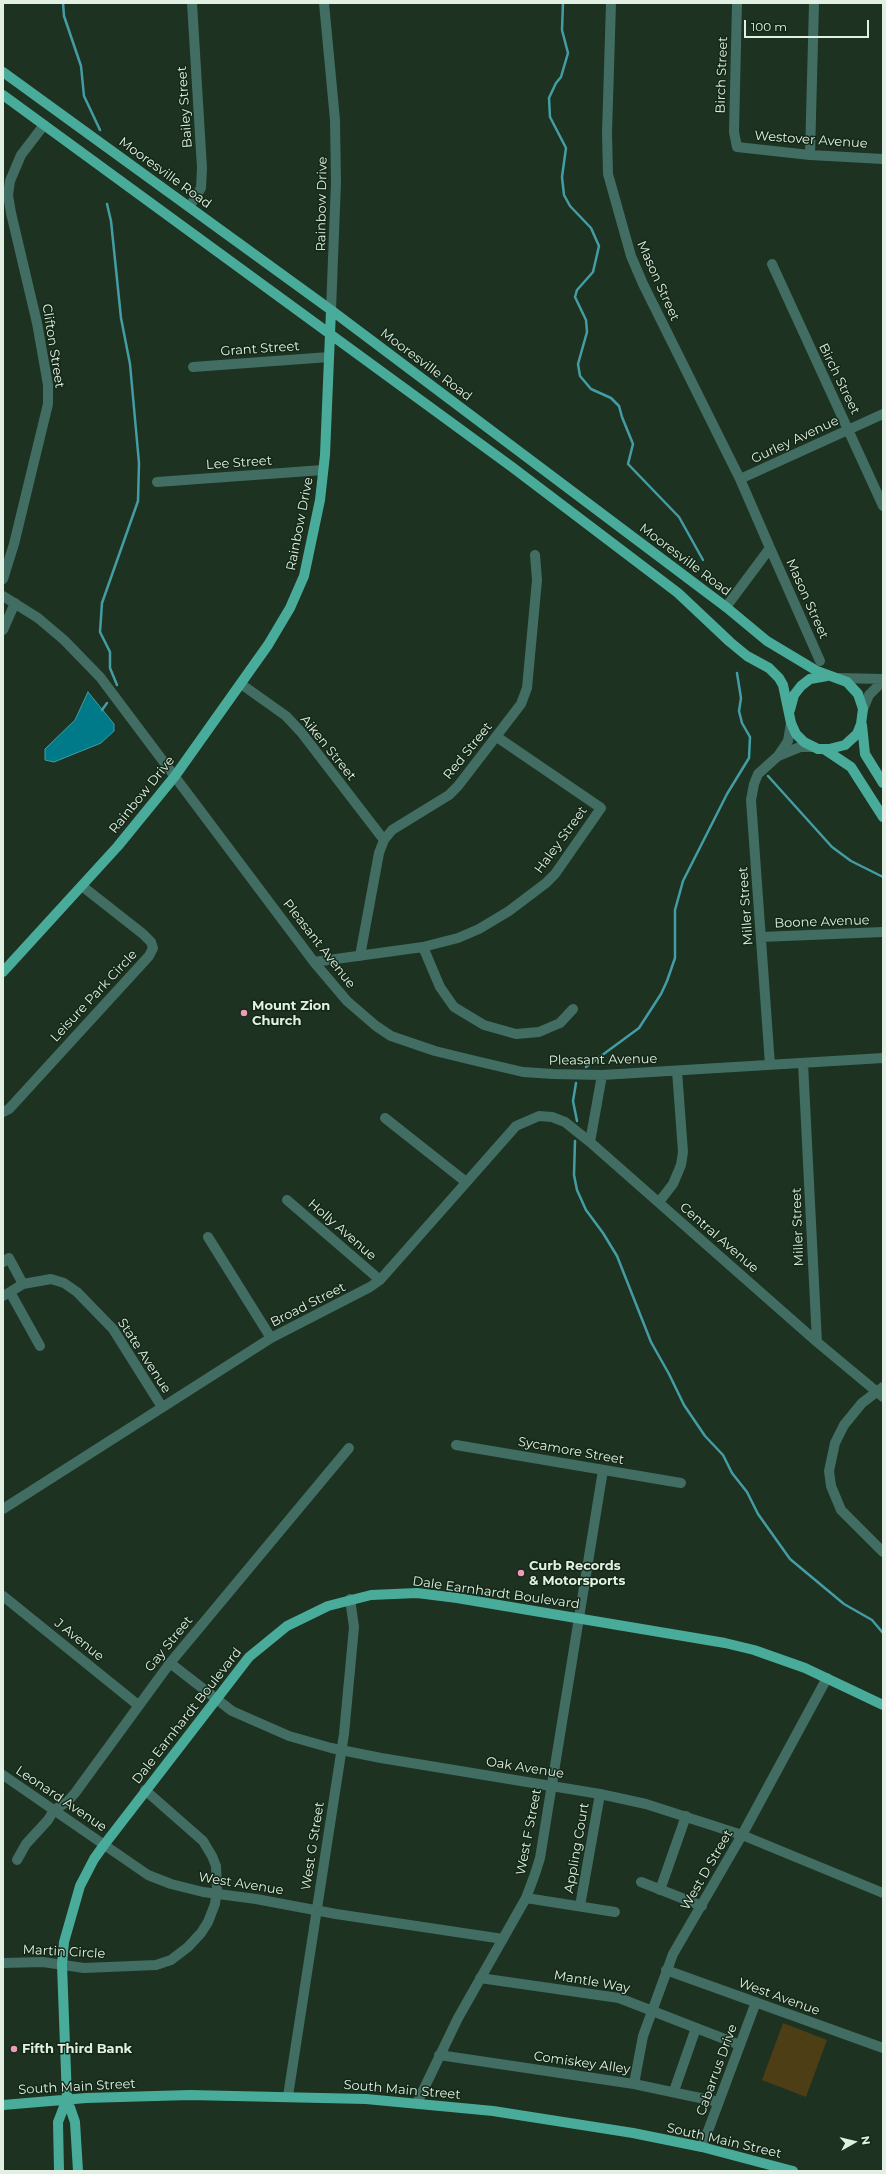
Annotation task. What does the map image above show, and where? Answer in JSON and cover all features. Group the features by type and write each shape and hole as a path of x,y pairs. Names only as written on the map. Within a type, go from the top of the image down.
{"main road":[{"name":"Mooresville Road","path":"3,72 190,206 331,310 726,607 784,653 817,671 847,682 855,689 863,708 861,724 865,754 883,783"},
{"name":"Mooresville Road","path":"3,95 561,504 678,593 739,650 776,674 783,685 790,720 799,738 813,747 824,750 851,767 883,817"},
{"name":"Rainbow Drive","path":"3,972 118,846 175,776 268,645 290,608 304,576 320,500 323,470 331,310"},
{"path":"790,720 792,700 801,686 816,677 835,677"},
{"name":"Mooresville Road","path":"824,750 834,749 845,745 853,738 861,724"},
{"name":"Dale Earnhardt Boulevard","path":"78,2171 76,2122 67,2099 62,1964 64,1942 80,1886 104,1845 248,1657 269,1638 308,1614 350,1599 393,1592 417,1593 579,1618 741,1647 779,1658 827,1678 883,1705"},
{"name":"South Main Street","path":"3,2105 67,2099 190,2095 288,2096 366,2099 417,2103 493,2112 617,2130 702,2147 793,2171"},
{"name":"Dale Earnhardt Boulevard","path":"59,2171 58,2122 67,2099"}],"street":[{"name":"Bailey Street","path":"190,206 201,188 202,172 192,3"},
{"name":"Rainbow Drive","path":"324,3 336,128 336,182 331,310"},
{"name":"Mason Street","path":"611,3 607,133 608,174 631,256 643,284 740,479 820,661"},
{"name":"Birch Street","path":"737,147 734,132 738,3"},
{"path":"810,155 814,3"},
{"name":"Clifton Street","path":"3,579 14,544 48,404 48,385 37,323 6,202 14,168 29,144 44,125"},
{"name":"Westover Avenue","path":"737,147 810,155 883,159"},
{"name":"Birch Street","path":"772,264 883,506"},
{"name":"Grant Street","path":"192,367 329,357"},
{"name":"Gurley Avenue","path":"740,479 883,414"},
{"name":"Lee Street","path":"157,482 323,470"},
{"name":"Mason Street","path":"726,607 770,548"},
{"name":"Red Street","path":"360,956 379,853 384,840 392,830 453,790 497,737 521,704 527,688 537,580 535,555"},
{"name":"Pleasant Avenue","path":"3,596 38,618 59,636 100,677 314,962 347,1001 376,1026 391,1036 435,1051 523,1072 602,1075 883,1058"},
{"path":"3,630 15,603"},
{"path":"835,677 883,680"},
{"path":"863,708 869,695 883,680"},
{"name":"Aiken Street","path":"241,684 286,716 301,732 384,840"},
{"name":"Miller Street","path":"770,1066 751,796 758,774 778,756 788,741 790,720"},
{"name":"Haley Street","path":"314,962 424,947 458,938 479,929 509,911 546,884 565,861 601,808 497,737"},
{"name":"Miller Street","path":"778,756 800,747 813,747"},
{"name":"Leisure Park Circle","path":"3,1112 9,1108 149,956 153,948 151,942 143,934 82,886"},
{"name":"Boone Avenue","path":"761,937 883,932"},
{"path":"424,947 440,987 454,1007 484,1025 516,1034 539,1032 560,1023 573,1009"},
{"name":"Miller Street","path":"802,1063 817,1342"},
{"path":"659,1202 673,1184 681,1165 683,1152 677,1071"},
{"path":"590,1142 602,1075"},
{"name":"Broad Street","path":"3,1509 271,1338 370,1287 380,1280 400,1259 510,1130 526,1120 538,1116 552,1117 565,1122 590,1142"},
{"path":"385,1118 466,1182"},
{"name":"Central Avenue","path":"590,1142 817,1342 881,1392"},
{"name":"Holly Avenue","path":"288,1200 380,1280"},
{"path":"208,1237 271,1338"},
{"path":"3,1262 9,1258 23,1284"},
{"name":"State Avenue","path":"40,1346 6,1294 23,1284 51,1279 64,1283 77,1292 113,1329 162,1407"},
{"path":"881,1392 862,1403 844,1425 835,1443 830,1470 831,1486 841,1510 883,1552"},
{"name":"Sycamore Street","path":"456,1445 681,1483"},
{"name":"Gay Street","path":"17,1860 26,1844 48,1820 54,1810 67,1802 75,1792 170,1663 349,1448"},
{"name":"West F Street","path":"417,2103 439,2055 480,1978 526,1898 540,1858 603,1470"},
{"name":"J Avenue","path":"3,1596 138,1705"},
{"name":"West G Street","path":"288,2096 341,1750 354,1627 350,1599"},
{"name":"Oak Avenue","path":"170,1663 232,1711 289,1736 341,1750 600,1794 646,1804 742,1835 883,1893"},
{"name":"West D Street","path":"634,2084 641,2045 666,1970 742,1835 827,1678"},
{"name":"Leonard Avenue","path":"3,1775 104,1845"},
{"name":"Martin Circle","path":"3,1963 43,1962 84,1968 139,1967 170,1960 188,1947 201,1933 214,1911 216,1894 216,1866 208,1848 180,1819 145,1790"},
{"name":"Appling Court","path":"580,1906 600,1794"},
{"path":"660,1890 686,1816"},
{"name":"West Avenue","path":"104,1845 148,1875 171,1884 216,1894 503,1938"},
{"path":"641,1882 702,1906"},
{"path":"526,1898 615,1912"},
{"name":"West Avenue","path":"666,1970 883,2048"},
{"name":"Mantle Way","path":"480,1978 619,1998 740,2045"},
{"name":"Cabarrus Drive","path":"702,2147 756,2002"},
{"path":"674,2091 696,2028"},
{"name":"Comiskey Alley","path":"439,2055 634,2084 674,2091 719,2102"}],"shaded area":[{"path":"783,2023 827,2040 806,2097 762,2080"}],"water":[{"path":"88,692 114,724 114,731 101,743 54,762 45,760 45,749 75,720"}],"waterway":[{"path":"63,3 64,16 81,66 84,96 100,130"},
{"path":"563,3 562,30 568,53 561,77 556,83 549,98 550,117 566,148 562,177 564,195 570,206 591,228 599,246 593,272 577,290 575,297 586,320 587,332 578,364 580,376 591,389 611,398 619,406 633,444 628,464 679,517 703,560"},
{"path":"107,204 111,221 121,318 130,364 139,463 138,501 102,603 100,632 110,652 110,668 117,685"},
{"path":"586,1067 639,1028 661,994 667,981 675,958 675,910 683,881 727,794 749,758 750,737 742,723 739,711 741,698 737,673"},
{"path":"102,710 107,703"},
{"path":"768,776 832,847 851,861 883,877"},
{"path":"576,1083 573,1101 577,1121"},
{"path":"575,1141 574,1175 577,1190 586,1210 603,1233 617,1256 651,1342 684,1405 705,1436 723,1455 732,1473 747,1492 758,1514 790,1559 844,1604 872,1620 883,1633"}],"place":[{"name":"Mount Zion Church","path":"244,1013"},
{"name":"Curb Records & Motorsports","path":"521,1573"},
{"name":"Fifth Third Bank","path":"14,2049"}]}
